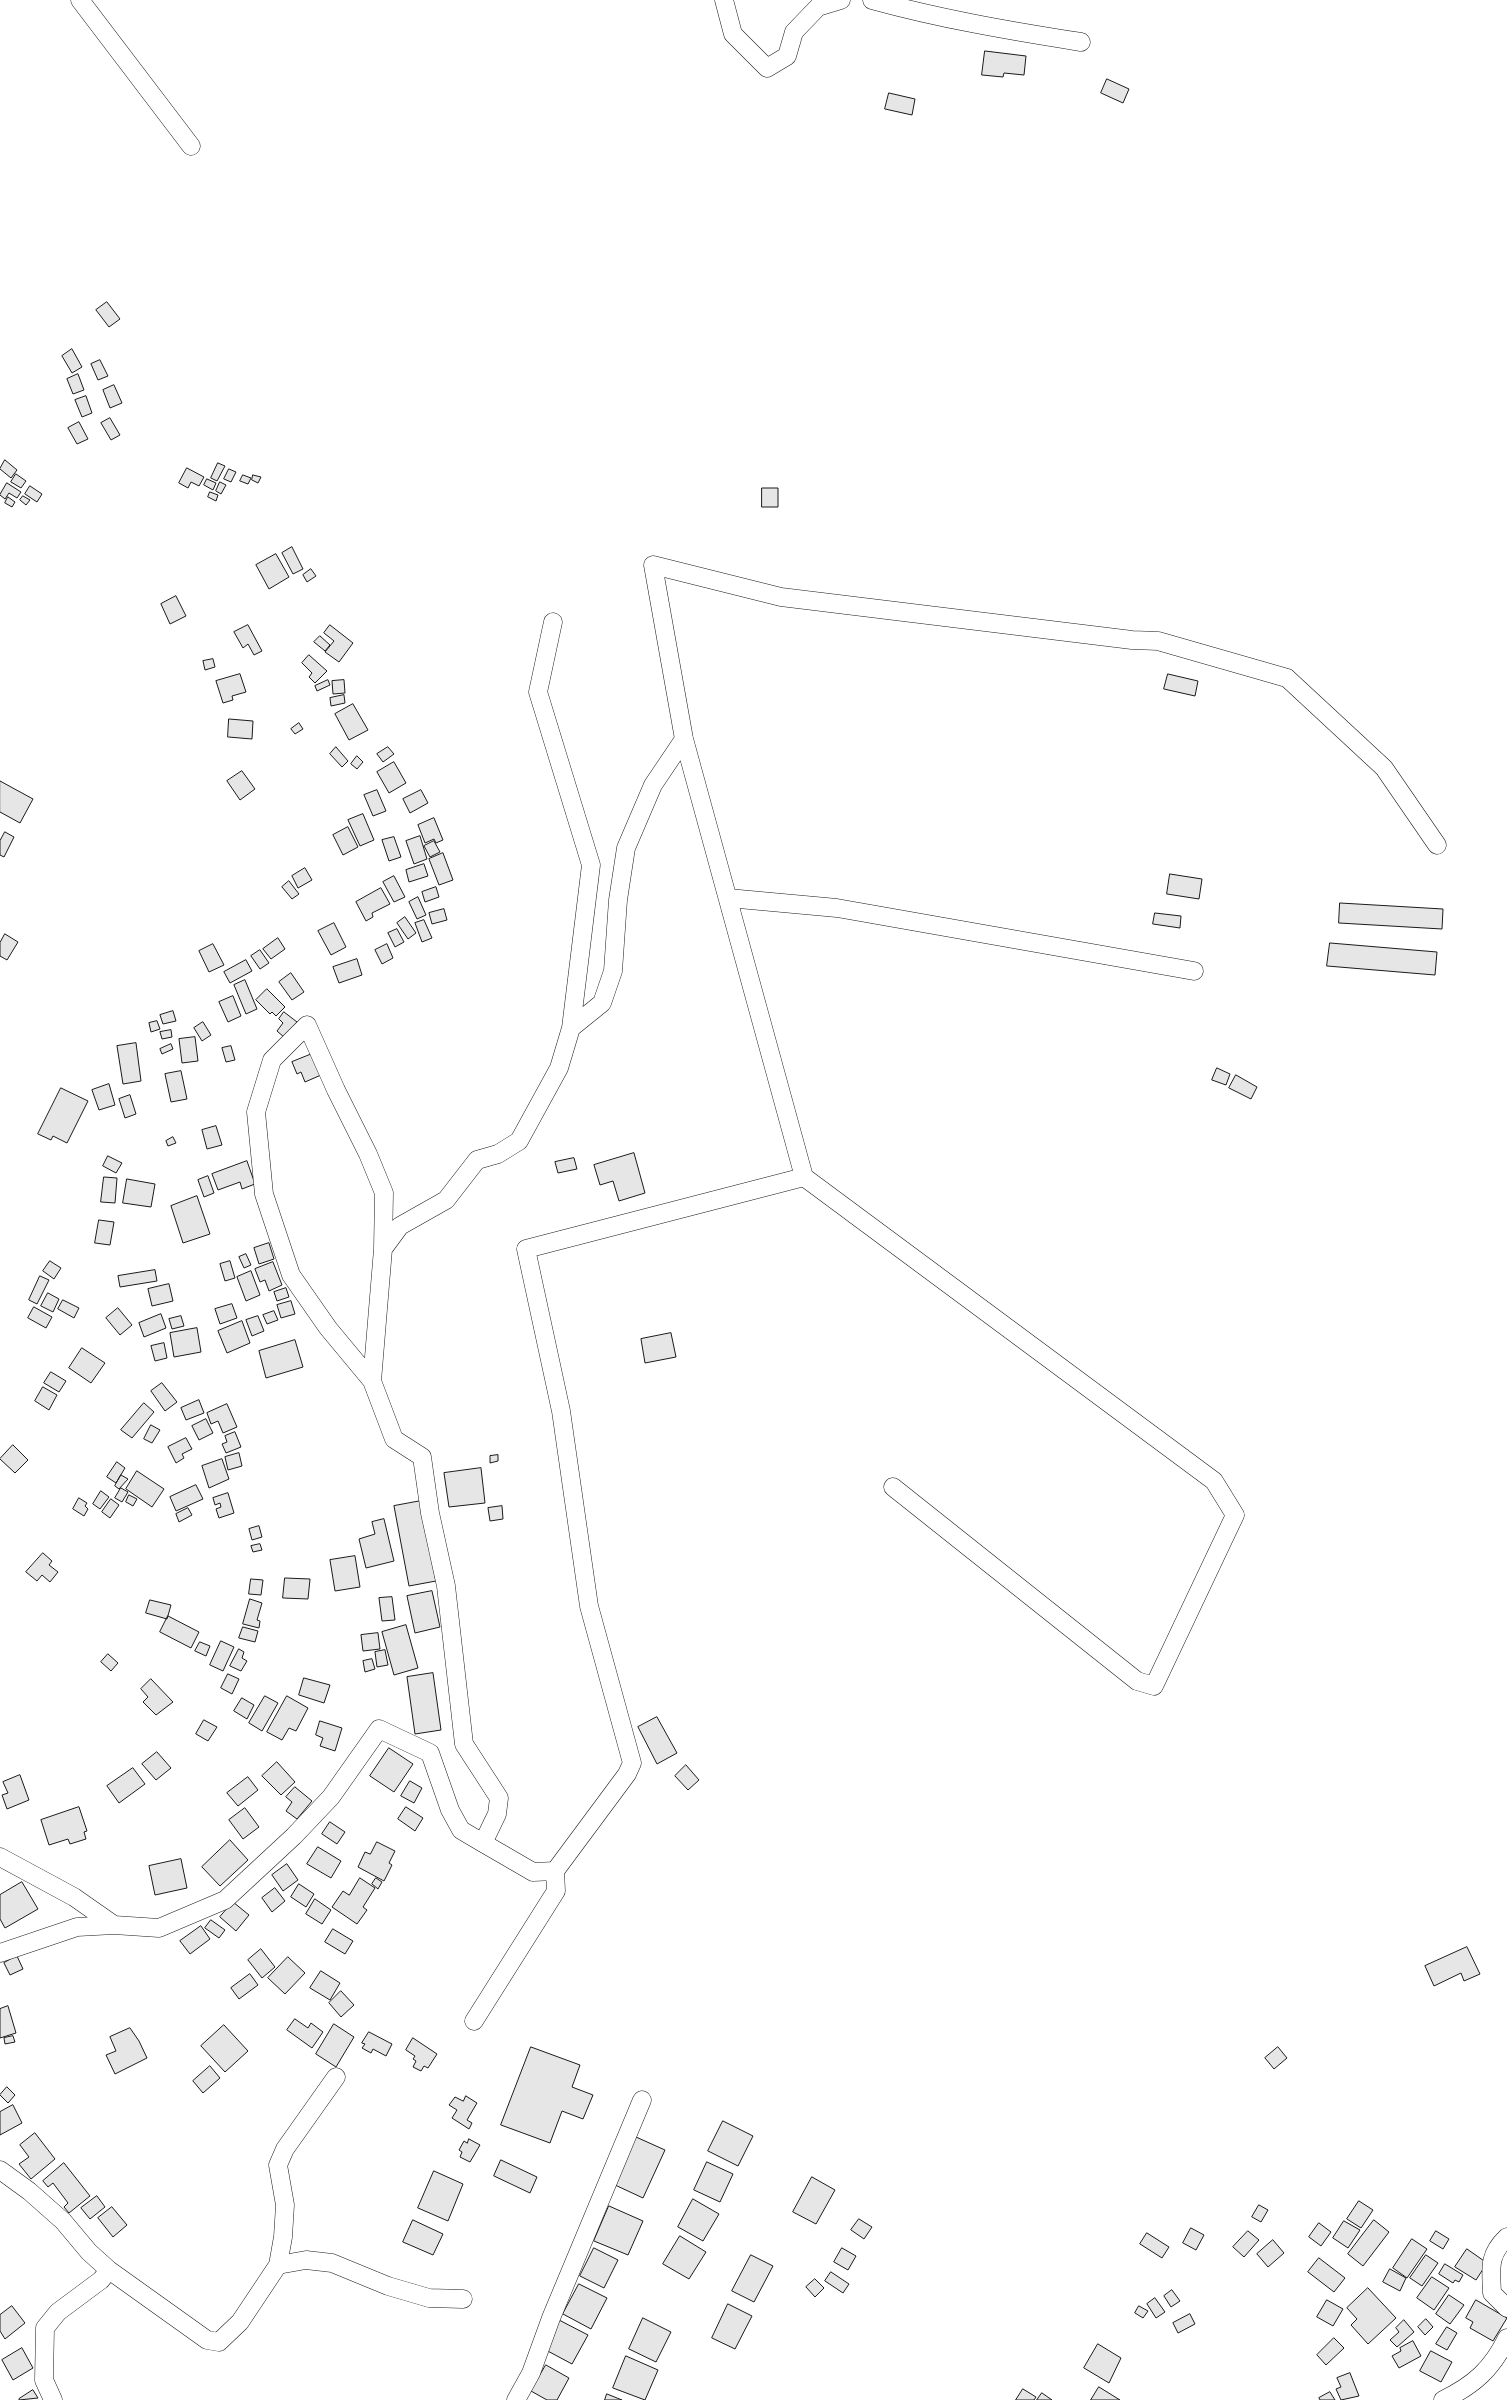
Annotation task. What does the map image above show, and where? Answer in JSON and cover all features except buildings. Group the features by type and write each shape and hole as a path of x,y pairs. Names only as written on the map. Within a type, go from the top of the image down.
{"street":[{"path":"80,0 191,146"},
{"path":"724,0 733,34 767,68 787,56 794,32 818,7 841,0"},
{"path":"872,0 921,13 1000,29 1081,42"},
{"path":"893,1487 1137,1681 1154,1686 1235,1515 1214,1481 804,1177 684,739 653,565 781,597 1132,640 1158,641 1287,678 1384,768 1438,845"},
{"path":"382,1248 400,1226 446,1200 476,1160 498,1154 519,1141 559,1068 570,1028 591,865 538,692 553,622"},
{"path":"570,1028 602,1003 613,971 618,900 626,848 653,785 684,739"},
{"path":"728,898 837,908 1194,971"},
{"path":"372,1382 384,1193 368,1154 336,1090 307,1025 272,1060 256,1112 264,1194 291,1275 328,1328 372,1382 394,1439 422,1457 430,1513 446,1586 464,1744 499,1798 497,1814 483,1843"},
{"path":"474,2021 556,1891 555,1871 627,1774 632,1763 589,1606 561,1411 526,1249 804,1177"},
{"path":"0,1953 78,1927 114,1925 158,1928 225,1900 294,1836 331,1797 379,1729 430,1753 450,1810 461,1830 528,1870 534,1872 555,1871"},
{"path":"0,1857 74,1897 114,1925"},
{"path":"0,2170 21,2184 63,2221 89,2252 109,2270 206,2340 220,2342 240,2322 278,2266 283,2237 285,2206 278,2165 286,2149 336,2077"},
{"path":"516,2400 531,2373 551,2318 642,2100"},
{"path":"1507,2237 1499,2244 1491,2261 1492,2293 1507,2308"},
{"path":"278,2266 306,2260 332,2263 388,2286 429,2298 463,2299"},
{"path":"53,2400 44,2380 45,2328 58,2312 101,2280 109,2270"},
{"path":"1443,2400 1473,2385 1498,2356 1507,2338"}]}
